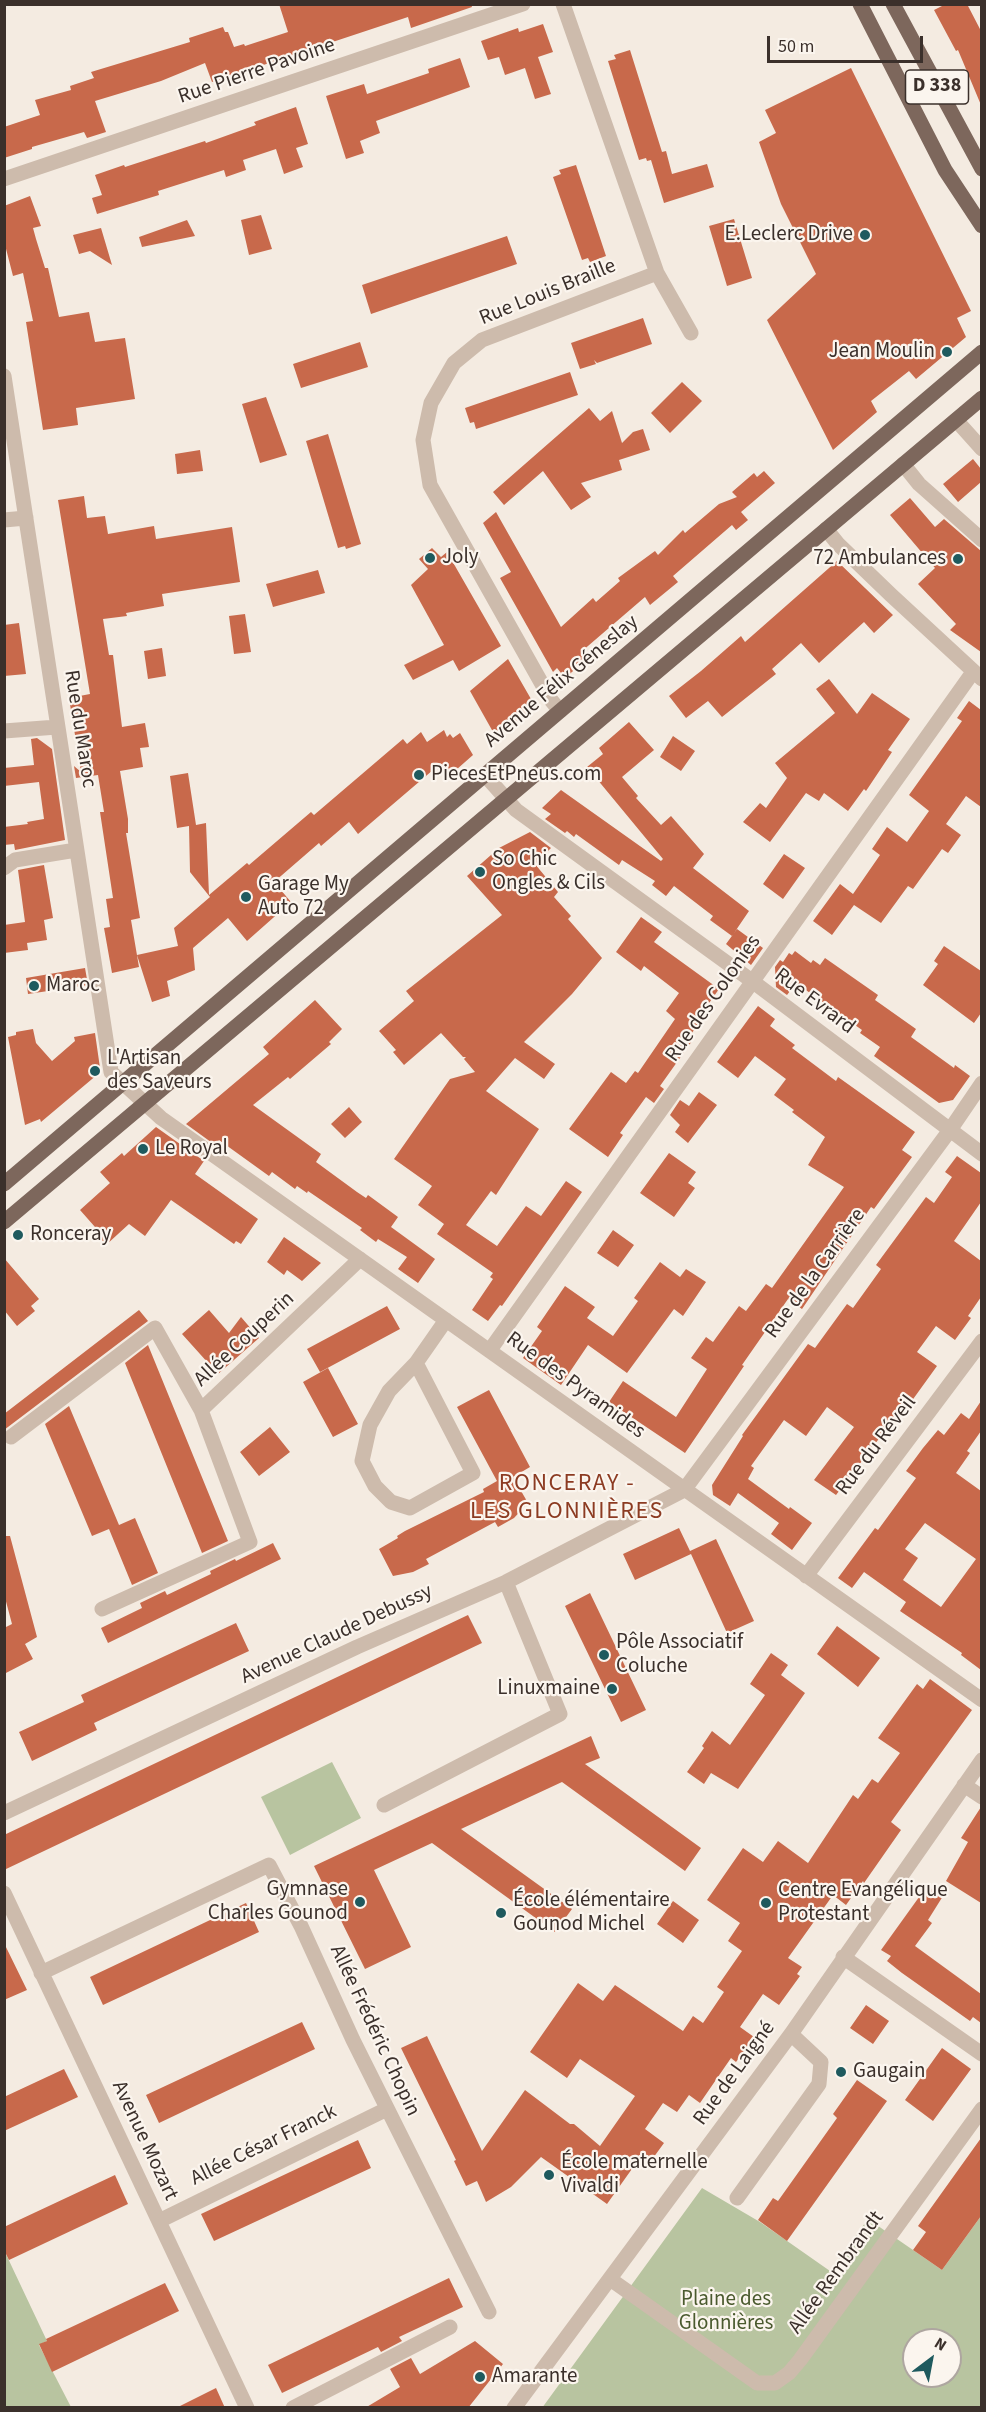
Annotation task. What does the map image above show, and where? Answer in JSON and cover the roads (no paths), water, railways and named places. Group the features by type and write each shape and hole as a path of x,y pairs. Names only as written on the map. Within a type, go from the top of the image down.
{"main road":[{"name":"D 338","path":"860,4 945,170 981,226"},
{"name":"D 338","path":"893,4 981,169"},
{"name":"Avenue Félix Géneslay","path":"4,1184 981,352"},
{"path":"4,1222 981,398"}],"street":[{"name":"Rue Pierre Pavoine","path":"4,179 523,4"},
{"path":"562,4 657,273 691,333"},
{"name":"Rue Louis Braille","path":"560,711 551,700 430,486 423,440 431,403 454,363 482,340 657,273"},
{"name":"Rue du Maroc","path":"4,376 111,1072 122,1084"},
{"path":"956,420 981,449"},
{"path":"903,464 919,484 981,540"},
{"path":"4,520 26,518"},
{"path":"826,529 838,544 977,675"},
{"name":"Rue des Colonies","path":"489,1350 752,981 977,675"},
{"path":"4,731 57,727"},
{"name":"Rue Evrard","path":"484,776 505,800 752,981 981,1154"},
{"path":"4,868 15,860 76,850"},
{"name":"Rue de la Carrière","path":"684,1490 950,1130 981,1083"},
{"name":"Rue des Pyramides","path":"122,1084 161,1118 981,1700"},
{"name":"Allée Couperin","path":"10,1437 154,1328 201,1410 360,1259"},
{"path":"416,1363 472,1473 410,1509 391,1502 375,1486 362,1461 370,1425 389,1391 416,1363 446,1320"},
{"name":"Rue du Réveil","path":"806,1576 981,1341"},
{"path":"102,1609 250,1542 201,1410"},
{"name":"Avenue Claude Debussy","path":"4,1813 357,1647 506,1582 684,1490"},
{"path":"384,1805 560,1714 506,1582"},
{"name":"Rue de Laigné","path":"514,2408 791,2034 981,1760"},
{"path":"964,1785 981,1797"},
{"name":"Allée Frédéric Chopin","path":"41,1973 269,1865 301,1926 387,2109 489,2312"},
{"name":"Avenue Mozart","path":"4,1893 247,2408"},
{"path":"843,1957 981,2054"},
{"path":"737,2198 819,2084 821,2062 791,2034"},
{"name":"Allée César Franck","path":"159,2221 387,2109"},
{"name":"Allée Rembrandt","path":"610,2279 758,2383 775,2383 789,2373 800,2360 981,2109"},
{"path":"293,2408 450,2327"}],"place":[{"name":"E.Leclerc Drive","path":"865,235"},
{"name":"Jean Moulin","path":"947,352"},
{"name":"Joly","path":"430,558"},
{"name":"72 Ambulances","path":"958,559"},
{"name":"PiecesEtPneus.com","path":"419,775"},
{"name":"So Chic Ongles & Cils","path":"480,872"},
{"name":"Garage My Auto 72","path":"246,897"},
{"name":"Maroc","path":"34,986"},
{"name":"L'Artisan des Saveurs","path":"95,1071"},
{"name":"Le Royal","path":"143,1149"},
{"name":"Ronceray","path":"18,1235"},
{"name":"Pôle Associatif Coluche","path":"604,1655"},
{"name":"Linuxmaine","path":"612,1689"},
{"name":"Gymnase Charles Gounod","path":"360,1902"},
{"name":"Centre Evangélique Protestant","path":"766,1903"},
{"name":"École élémentaire Gounod Michel","path":"501,1913"},
{"name":"Gaugain","path":"841,2072"},
{"name":"École maternelle Vivaldi","path":"549,2175"},
{"name":"Amarante","path":"480,2377"}],"district":[{"name":"RONCERAY - LES GLONNIÈRES","path":"567,1499"}],"park label":[{"name":"Plaine des Glonnières","path":"726,2312"}]}
